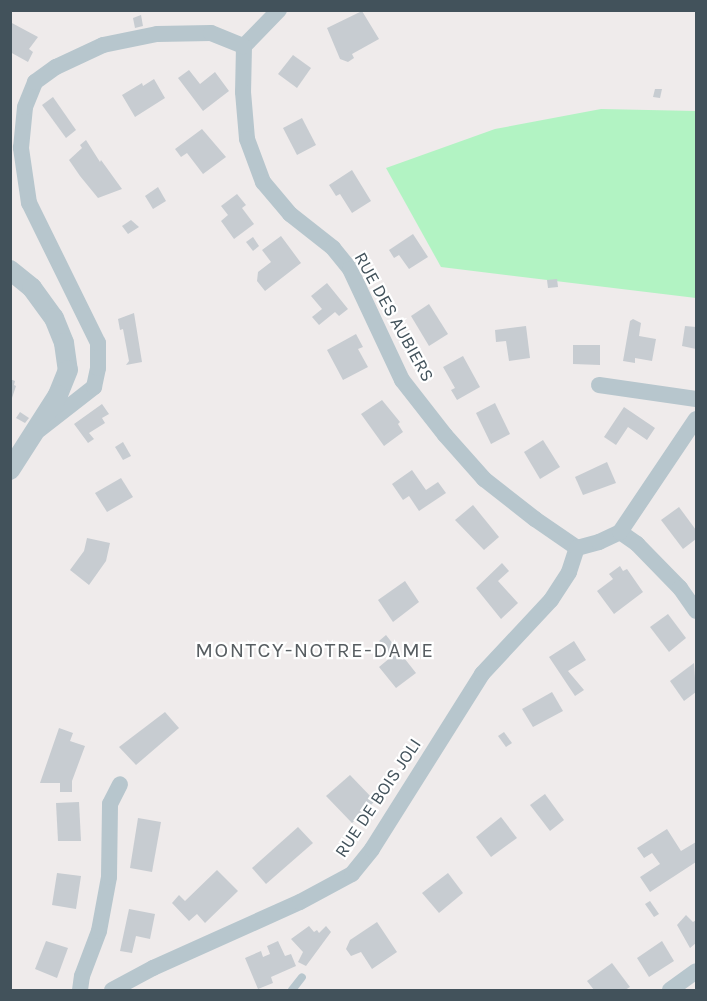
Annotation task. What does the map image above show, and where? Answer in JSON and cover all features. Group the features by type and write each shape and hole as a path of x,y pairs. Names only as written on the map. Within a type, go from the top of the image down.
{"street":[{"path":"29,438 94,387 98,359 98,343 29,203 21,148 25,107 35,82 56,67 103,45 157,34 211,33 244,46 279,10"},
{"name":"RUE DES AUBIERS","path":"244,46 243,92 247,139 263,182 290,214 333,248 350,269 402,380 445,435 484,479 577,548"},
{"path":"10,270 32,288 54,318 64,343 68,370 58,395 10,470"},
{"path":"599,385 696,399"},
{"path":"577,548 599,542 620,532 696,419"},
{"path":"620,532 637,544 680,588 696,611"},
{"name":"RUE DE BOIS JOLI","path":"112,990 153,968 300,902 352,874 372,849 482,674 551,600 569,572 577,548"},
{"path":"80,990 82,976 99,931 107,888 110,804 120,784"},
{"path":"670,990 696,971"}],"lane":[{"path":"292,990 302,977"}],"green space":[{"path":"601,109 696,111 696,298 441,267 386,168 495,129"}],"building":[{"path":"362,11 379,39 352,54 354,58 348,62 340,59 327,28"},
{"path":"141,15 143,26 135,28 133,18"},
{"path":"10,22 38,37 29,49 33,52 28,62 10,52"},
{"path":"293,55 311,68 297,88 278,74"},
{"path":"189,70 200,84 215,72 229,91 203,111 178,78"},
{"path":"154,79 165,98 135,117 122,95"},
{"path":"655,89 662,89 660,98 653,97"},
{"path":"53,97 76,130 66,138 42,105"},
{"path":"302,118 316,145 297,155 283,128"},
{"path":"202,129 226,157 203,174 187,153 181,157 175,149"},
{"path":"86,140 122,189 98,198 80,176 69,160 82,148 80,145"},
{"path":"352,170 371,201 352,213 340,194 336,196 329,185"},
{"path":"158,187 166,201 153,209 145,196"},
{"path":"237,194 246,205 242,208 254,224 234,239 221,221 228,215 221,206"},
{"path":"131,220 139,227 128,234 122,226"},
{"path":"413,234 428,257 409,269 399,255 394,258 389,250"},
{"path":"281,236 301,263 265,291 257,281 258,272 271,262 262,250"},
{"path":"253,237 259,246 253,251 246,242"},
{"path":"557,279 558,287 548,288 547,280"},
{"path":"327,283 348,309 339,316 335,312 319,325 312,317 322,309 311,296"},
{"path":"429,304 448,334 429,346 411,316"},
{"path":"134,313 142,362 126,365 129,361 123,329 120,330 118,319"},
{"path":"633,319 641,323 639,336 656,339 652,361 635,358 635,363 623,361 630,321"},
{"path":"526,326 530,358 509,361 506,341 496,342 495,330"},
{"path":"685,326 696,327 696,349 682,346"},
{"path":"356,334 363,347 358,349 368,367 343,380 327,350"},
{"path":"573,345 600,345 600,365 573,364"},
{"path":"463,356 480,387 457,400 451,390 455,388 443,367"},
{"path":"10,379 15,381 16,386 11,401"},
{"path":"382,400 400,422 398,424 403,432 384,446 361,414"},
{"path":"495,403 510,434 491,444 476,413"},
{"path":"102,404 109,414 102,418 105,423 89,433 94,439 88,443 74,424"},
{"path":"624,407 655,428 647,440 628,427 616,445 604,437"},
{"path":"20,412 29,418 25,423 16,418"},
{"path":"543,440 560,467 540,479 524,452"},
{"path":"123,442 131,456 123,460 115,447"},
{"path":"607,462 616,483 583,495 575,477"},
{"path":"412,470 426,490 438,482 446,493 419,511 409,496 403,500 392,484"},
{"path":"121,478 133,497 107,512 95,493"},
{"path":"473,505 499,537 484,550 455,520"},
{"path":"679,507 696,530 696,539 683,549 661,520"},
{"path":"87,538 110,543 106,561 89,585 70,570 84,551"},
{"path":"502,563 509,571 498,581 518,603 501,619 476,588"},
{"path":"620,566 623,571 627,569 643,592 614,614 597,591 613,579 609,574"},
{"path":"405,581 419,602 393,622 378,600"},
{"path":"668,614 686,638 669,652 650,627"},
{"path":"386,635 416,673 396,688 379,667 391,657 379,641"},
{"path":"574,641 586,660 568,671 584,690 575,696 549,657"},
{"path":"694,663 696,692 684,701 670,681"},
{"path":"552,692 563,711 533,727 522,709"},
{"path":"165,712 179,728 136,765 119,747"},
{"path":"59,728 73,733 70,741 85,746 72,781 72,792 60,792 60,783 40,783"},
{"path":"504,732 512,743 506,747 498,736"},
{"path":"350,775 375,801 352,823 326,796"},
{"path":"545,794 564,820 550,831 530,805"},
{"path":"79,802 81,841 58,841 56,803"},
{"path":"501,817 517,838 491,857 476,837"},
{"path":"138,818 161,822 152,872 130,868"},
{"path":"298,827 313,843 266,884 252,868"},
{"path":"667,829 681,851 696,842 696,862 650,892 640,877 660,864 652,853 644,858 637,848"},
{"path":"217,870 238,891 205,923 197,914 189,921 172,903 179,895 185,901"},
{"path":"57,873 81,876 76,909 52,905"},
{"path":"448,873 463,893 439,913 422,893"},
{"path":"650,901 659,914 654,917 645,904"},
{"path":"129,909 155,914 150,939 136,936 132,953 120,951"},
{"path":"686,915 693,922 696,920 696,943 690,948 677,925"},
{"path":"377,922 397,952 372,969 361,952 351,956 346,949 350,940"},
{"path":"309,926 314,932 317,930 319,933 326,926 331,932 306,966 298,962 303,952 291,939"},
{"path":"46,941 68,948 57,978 35,969"},
{"path":"278,941 285,956 291,954 296,966 271,977 273,983 258,989 245,958 261,951 263,957 270,954 267,946"},
{"path":"662,941 674,961 649,977 637,958"},
{"path":"612,963 630,987 625,990 594,990 587,981"}],"district":[{"name":"MONTCY-NOTRE-DAME","path":"315,650"}]}
